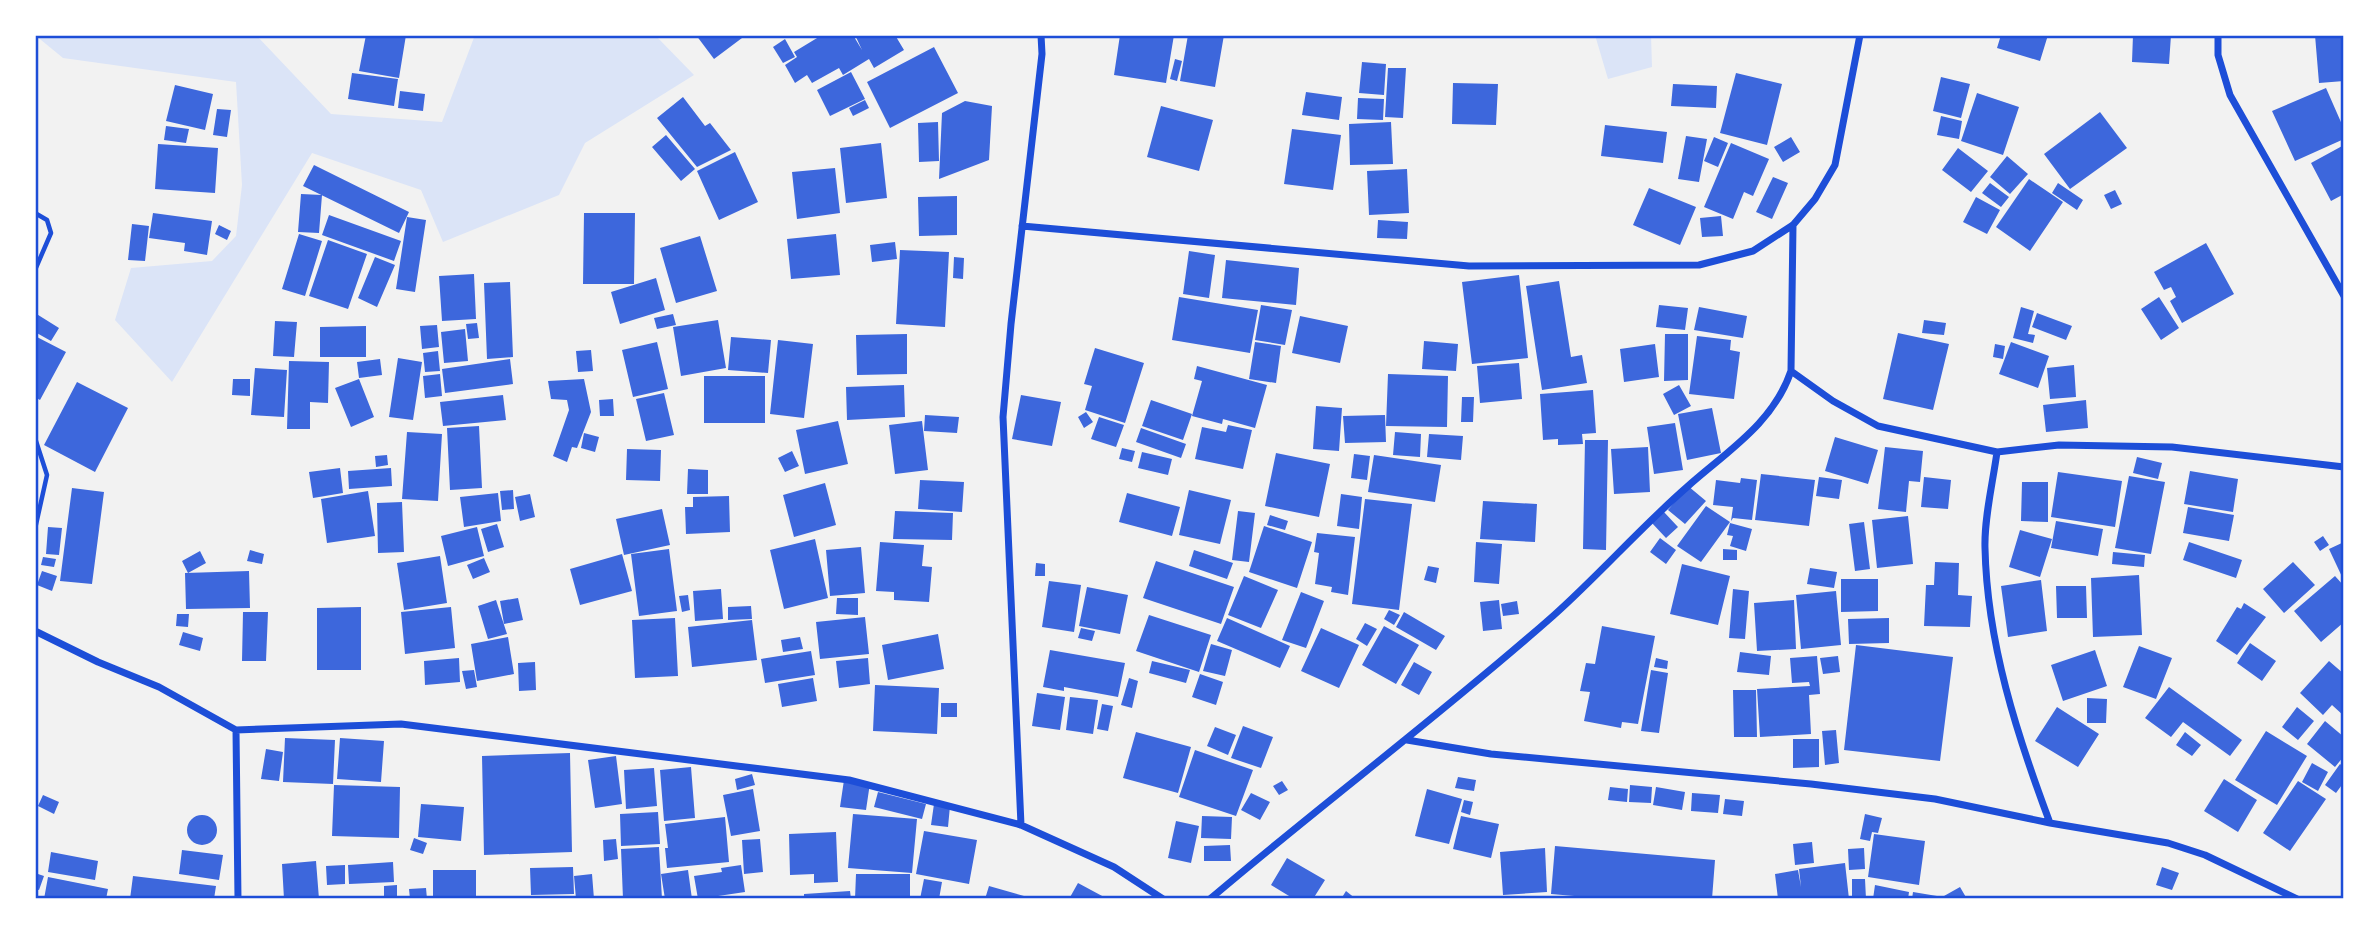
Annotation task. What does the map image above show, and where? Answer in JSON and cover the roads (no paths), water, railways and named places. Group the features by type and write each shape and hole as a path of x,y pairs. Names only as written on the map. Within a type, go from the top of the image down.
{"street":[{"path":"1021,825 1003,416 1042,54 1041,35"},
{"path":"1022,226 1469,266 1699,265 1754,251 1793,225 1815,199 1835,165 1860,35"},
{"path":"2218,35 2218,55 2230,95 2344,296"},
{"path":"1210,899 1553,616 1687,487 1736,447 1773,409 1784,392 1791,371 1793,225"},
{"path":"1791,371 1833,401 1878,426 1997,452 2059,446 2172,447 2344,467"},
{"path":"1997,452 1985,545 1990,612 2009,701 2050,823"},
{"path":"35,631 98,662 159,687 236,730 401,724 849,780 1021,825 1114,867 1163,899"},
{"path":"236,730 238,899"},
{"path":"1406,740 1491,754 1811,783 1936,799 2050,823 2168,843 2205,855 2297,899"}]}
